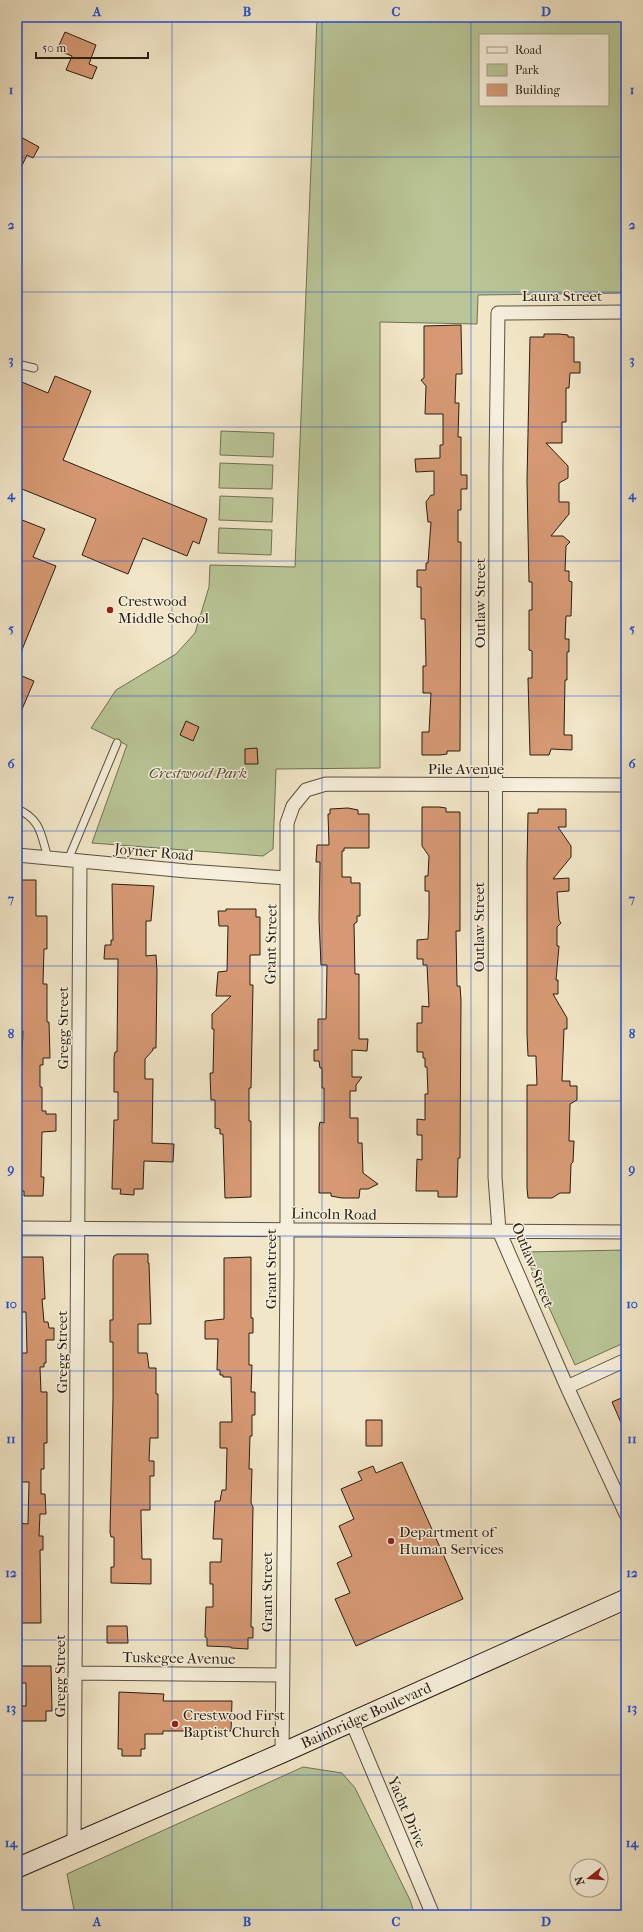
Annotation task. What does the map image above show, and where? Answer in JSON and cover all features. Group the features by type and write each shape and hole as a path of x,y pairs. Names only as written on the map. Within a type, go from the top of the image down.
{"main road":[{"name":"Bainbridge Boulevard","path":"17,1868 352,1722 626,1599"}],"street":[{"name":"Laura Street","path":"498,313 626,312"},
{"name":"Outlaw Street","path":"498,313 496,464 495,1122 499,1231 566,1387 626,1514"},
{"name":"Pile Avenue","path":"306,790 326,784 626,785"},
{"name":"Grant Street","path":"282,1752 287,1229 287,823 293,806 306,790"},
{"name":"Joyner Road","path":"17,855 186,871 287,878"},
{"name":"Gregg Street","path":"74,860 79,1229 74,1844"},
{"name":"Lincoln Road","path":"17,1228 626,1232"},
{"path":"566,1387 626,1360"},
{"name":"Tuskegee Avenue","path":"76,1673 282,1675"},
{"name":"Yacht Drive","path":"352,1722 433,1915"}],"lane":[{"path":"17,364 34,368"},
{"path":"74,860 116,743"},
{"path":"17,809 28,813 35,819 48,858"}],"green space":[{"name":"Crestwood Park","path":"317,17 626,17 626,293 478,295 477,324 380,322 380,768 276,769 273,849 263,856 92,843 127,745 91,728 116,690 176,654 195,633 209,587 210,565 295,567"},
{"path":"221,431 274,433 273,457 220,455"},
{"path":"220,463 273,465 272,489 219,488"},
{"path":"220,496 273,498 272,522 219,520"},
{"path":"219,528 272,530 271,555 218,553"},
{"path":"626,1250 626,1342 575,1365 524,1252"},
{"path":"303,1767 342,1773 355,1788 410,1900 415,1915 75,1915 67,1874"}],"building":[{"path":"65,32 96,45 89,64 97,67 92,79 66,70 72,56 57,50"},
{"path":"17,135 39,147 33,158 27,155 17,176"},
{"path":"461,325 462,374 456,374 455,403 459,403 458,437 461,437 461,475 467,475 467,489 461,489 461,510 458,510 458,542 461,542 460,751 447,751 447,754 440,755 422,755 422,732 429,732 431,693 423,693 423,666 426,666 425,619 421,619 421,587 417,587 417,570 426,570 426,563 428,563 431,522 428,522 426,502 431,495 434,495 434,471 416,472 415,459 440,458 440,445 443,445 443,414 425,414 426,386 421,380 424,378 424,326"},
{"path":"544,334 559,334 574,337 574,362 580,362 580,373 570,373 569,388 566,388 566,422 562,422 562,443 546,443 568,466 568,478 559,483 559,502 569,502 569,514 551,536 563,536 570,542 566,546 565,571 569,571 569,581 572,582 571,616 566,616 565,639 569,639 569,652 567,652 567,680 565,680 564,735 572,735 572,750 551,749 549,755 530,755 528,678 532,678 532,651 529,650 529,610 532,610 532,582 529,582 527,481 530,337 544,337"},
{"path":"55,376 91,391 63,460 207,519 199,544 193,541 187,556 143,538 128,574 113,568 82,555 96,519 17,487 17,380 48,393"},
{"path":"17,518 45,529 33,557 56,566 17,662"},
{"path":"17,674 34,681 17,721"},
{"path":"186,721 199,727 193,741 180,735"},
{"path":"257,748 258,764 245,764 245,749"},
{"path":"422,807 439,807 446,808 446,812 460,812 460,931 456,931 457,986 460,986 461,1000 460,1158 458,1158 457,1197 438,1197 438,1191 416,1191 417,1159 422,1160 422,1135 417,1135 417,1119 425,1120 425,1094 428,1094 427,1067 425,1067 425,1058 423,1058 423,1052 417,1052 417,1023 422,1023 422,1006 429,1007 427,965 423,965 423,959 417,959 417,940 428,939 429,917 429,891 425,891 425,876 428,876 429,856 422,846"},
{"path":"348,808 358,810 358,814 369,814 369,848 344,848 344,851 342,851 342,877 351,877 351,883 360,883 360,916 357,916 357,922 354,924 355,974 359,974 359,1039 368,1039 367,1051 352,1050 352,1077 362,1077 356,1085 356,1091 350,1091 350,1118 358,1118 358,1143 362,1143 363,1173 378,1184 368,1189 360,1189 359,1198 342,1198 331,1196 331,1193 319,1193 319,1127 320,1122 324,1123 324,1088 322,1088 322,1068 320,1068 319,1061 314,1061 314,1050 318,1050 318,1019 326,1019 327,965 321,965 319,919 320,862 316,862 317,845 329,845 328,814 330,814 330,809"},
{"path":"538,809 566,809 566,827 558,827 571,846 571,857 553,879 569,878 569,891 557,892 559,920 561,923 557,927 557,946 559,946 556,980 558,980 558,994 553,994 567,1018 567,1029 564,1029 562,1081 570,1081 570,1086 577,1086 577,1100 570,1104 569,1141 574,1141 573,1162 571,1164 570,1193 560,1193 552,1198 528,1198 527,1188 527,1085 537,1085 536,1056 528,1056 527,1034 528,813 538,813"},
{"path":"17,880 36,880 36,916 47,916 47,949 44,949 43,984 47,984 47,1022 49,1022 50,1058 43,1058 43,1065 40,1065 40,1087 42,1087 42,1111 46,1111 46,1114 56,1114 56,1131 42,1132 41,1177 44,1177 43,1196 24,1196 24,1191 17,1191 17,1076 21,1076 23,1031 17,1031"},
{"path":"112,884 154,886 151,921 146,921 146,956 156,955 156,1048 153,1048 145,1059 145,1079 153,1079 152,1143 174,1144 173,1162 144,1161 143,1189 134,1189 134,1195 120,1194 121,1189 112,1189 114,1120 118,1120 118,1092 114,1092 114,1058 115,1052 117,1052 118,959 104,959 105,945 111,945 111,940 113,940"},
{"path":"226,909 256,909 256,917 260,917 260,955 250,955 250,985 253,985 251,1088 249,1088 249,1121 251,1121 251,1197 225,1198 223,1134 220,1134 220,1129 215,1128 215,1100 211,1100 210,1073 213,1073 214,1029 212,1029 212,1014 231,996 216,996 218,972 227,971 228,926 219,926 218,911 226,911"},
{"path":"117,1254 148,1254 149,1263 151,1324 138,1324 138,1353 147,1353 149,1368 156,1368 156,1394 158,1394 158,1438 150,1438 149,1461 154,1461 154,1476 150,1476 150,1510 141,1510 142,1559 151,1559 151,1584 111,1583 111,1567 114,1567 114,1537 111,1537 110,1532 113,1342 110,1342 110,1320 113,1320 113,1260 114,1256"},
{"path":"17,1257 43,1257 45,1299 42,1299 44,1322 48,1322 49,1328 54,1328 54,1340 46,1340 46,1363 44,1363 44,1367 40,1367 41,1392 47,1392 47,1443 44,1443 44,1469 41,1469 41,1494 45,1494 46,1514 40,1514 39,1536 43,1536 43,1550 40,1550 41,1623 17,1623 17,1523 28,1524 29,1482 19,1482 17,1421 22,1421 22,1380 17,1380 17,1353 27,1353 26,1312 17,1312"},
{"path":"251,1257 251,1318 253,1318 253,1333 249,1333 249,1365 252,1365 251,1392 255,1392 255,1415 252,1415 249,1469 252,1469 251,1503 253,1507 251,1627 253,1627 253,1638 248,1638 248,1649 207,1646 207,1638 205,1637 206,1607 213,1607 213,1584 210,1584 210,1562 221,1562 222,1539 213,1539 215,1501 220,1501 222,1490 226,1490 227,1448 220,1448 220,1422 232,1422 231,1377 223,1377 223,1375 220,1375 220,1370 217,1370 218,1339 205,1339 205,1321 224,1319 224,1258"},
{"path":"626,1396 626,1434 612,1402"},
{"path":"366,1420 382,1420 382,1446 366,1446"},
{"name":"Department of Human Services","path":"402,1462 463,1599 356,1646 335,1599 350,1593 337,1563 352,1556 339,1526 354,1519 341,1489 362,1480 358,1472 373,1466 376,1473"},
{"path":"107,1626 127,1626 128,1643 107,1643"},
{"path":"17,1666 51,1666 52,1711 46,1711 46,1721 17,1721 17,1706 26,1706 26,1683 17,1683"},
{"name":"Crestwood First Baptist Church","path":"119,1692 164,1694 163,1701 232,1701 231,1731 163,1731 163,1734 145,1734 145,1749 141,1749 141,1756 122,1756 122,1749 118,1749"}],"place":[{"name":"Crestwood Middle School","path":"110,610"},
{"name":"Department of Human Services","path":"391,1541"},
{"name":"Crestwood First Baptist Church","path":"175,1724"}]}
